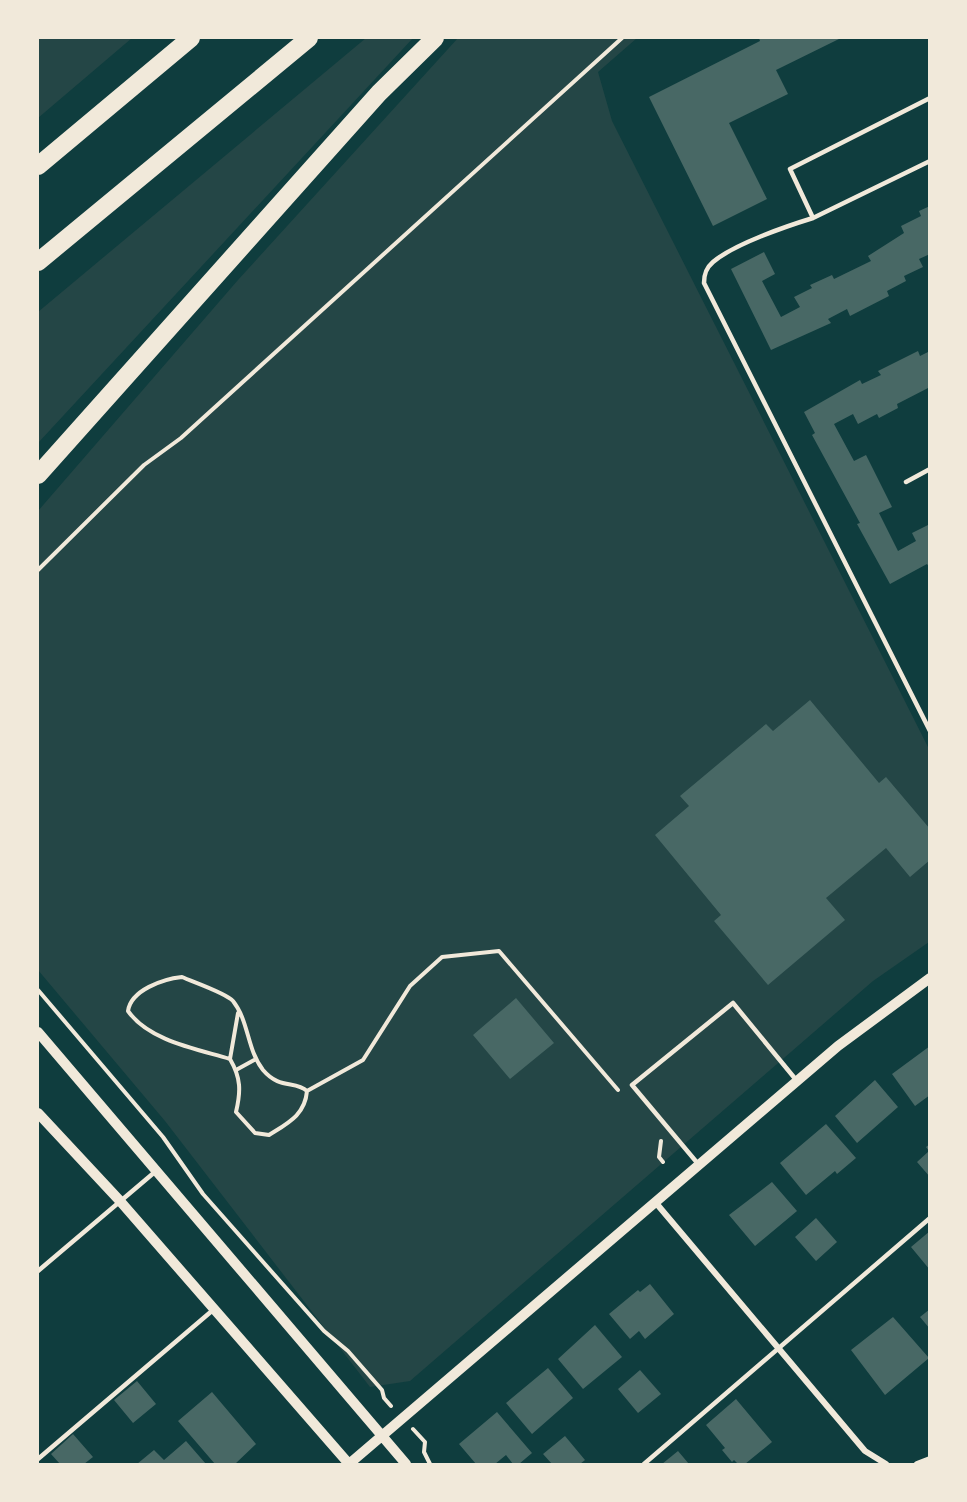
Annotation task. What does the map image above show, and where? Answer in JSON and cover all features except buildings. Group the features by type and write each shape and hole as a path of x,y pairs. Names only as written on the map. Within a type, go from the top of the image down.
{"highway":[{"path":"38,166 191,38"},
{"path":"38,262 309,38"},
{"path":"38,475 380,93 435,38"}],"street":[{"path":"38,1113 215,1308 349,1464 797,1081 881,1012 930,978"},
{"path":"38,1032 406,1464"},
{"path":"656,1203 865,1451 886,1464"},
{"path":"917,1464 930,1459"}],"lane":[{"path":"813,218 790,169 930,98"},
{"path":"930,160 813,218 779,228 712,262 704,273 704,283 930,731"},
{"path":"906,482 930,469"},
{"path":"699,1165 632,1085 733,1003 797,1081"},
{"path":"39,1268 156,1171"},
{"path":"644,1464 930,1218"},
{"path":"38,1459 215,1308"}],"path":[{"path":"38,570 144,465 181,438 622,38"},
{"path":"307,1091 363,1060 410,986 442,957 499,951 623,1096"},
{"path":"230,1059 175,1044 140,1025 128,1011 129,1004 147,988 170,978 182,977 232,1000 245,1024 256,1059 277,1083 302,1086 307,1091 306,1104 295,1119 269,1135 255,1133 244,1124 236,1112 241,1092 236,1070 230,1059 238,1013"},
{"path":"38,990 163,1137 203,1194 324,1331 348,1351 382,1390 384,1398"},
{"path":"236,1070 256,1059"},
{"path":"654,1131 661,1140 658,1157 663,1162"},
{"path":"425,1442 424,1452 430,1464"}],"shaded area":[{"path":"38,38 132,38 38,118"},
{"path":"366,38 413,38 38,443 38,312"},
{"path":"458,38 637,38 598,72 612,121 929,749 929,942 873,981 410,1381 370,1387 165,1121 38,970 38,511 238,280"}]}
